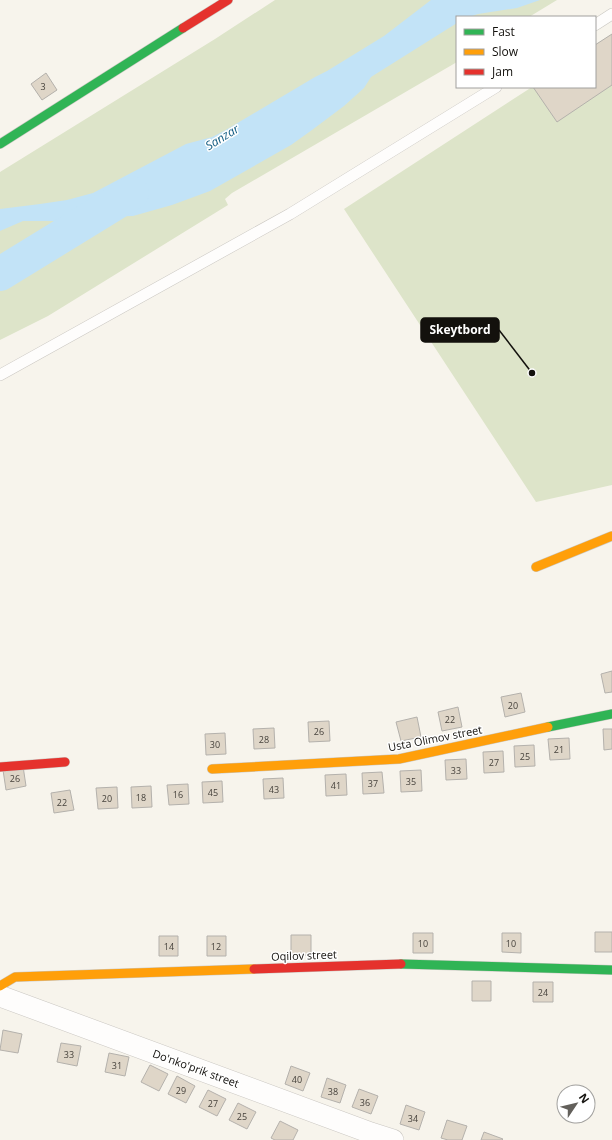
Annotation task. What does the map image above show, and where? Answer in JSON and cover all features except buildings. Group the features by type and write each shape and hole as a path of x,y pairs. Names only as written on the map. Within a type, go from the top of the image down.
{"street":[{"path":"0,144 228,0"},
{"path":"536,567 612,536"},
{"name":"Usta Olimov street","path":"212,769 399,758 612,714"},
{"path":"0,767 65,762"},
{"name":"Oqilov street","path":"0,986 15,977 402,964 612,970"},
{"name":"Do'nko'prik street","path":"0,996 393,1140"}],"lane":[{"path":"596,24 612,14"},
{"path":"0,375 290,214 494,88"}],"green space":[{"path":"275,0 557,0 531,16 456,16 456,63 232,193 225,199 228,205 48,316 0,340 0,172 215,39"},
{"path":"612,34 612,485 536,502 344,209 530,88 596,88 596,44"}],"water":[{"path":"431,0 540,0 517,8 472,16 456,16 456,24 371,77 364,88 344,106 291,145 210,191 172,205 133,216 88,217 63,221 23,221 0,231 0,209 67,200 93,193 186,144 212,137 224,131 384,36"}],"waterway":[{"name":"Sanzar","path":"0,274 132,193"}],"traffic: fast":[{"path":"0,144 183,28"},
{"path":"548,727 612,714"},
{"path":"401,964 612,970"}],"traffic: slow":[{"path":"536,567 612,536"},
{"path":"212,769 399,759 548,727"},
{"path":"0,986 15,977 254,969"}],"traffic: jam":[{"path":"183,28 228,0"},
{"path":"0,767 65,762"},
{"path":"254,969 401,964"}],"place":[{"name":"Skeytbord","path":"532,373"}]}
